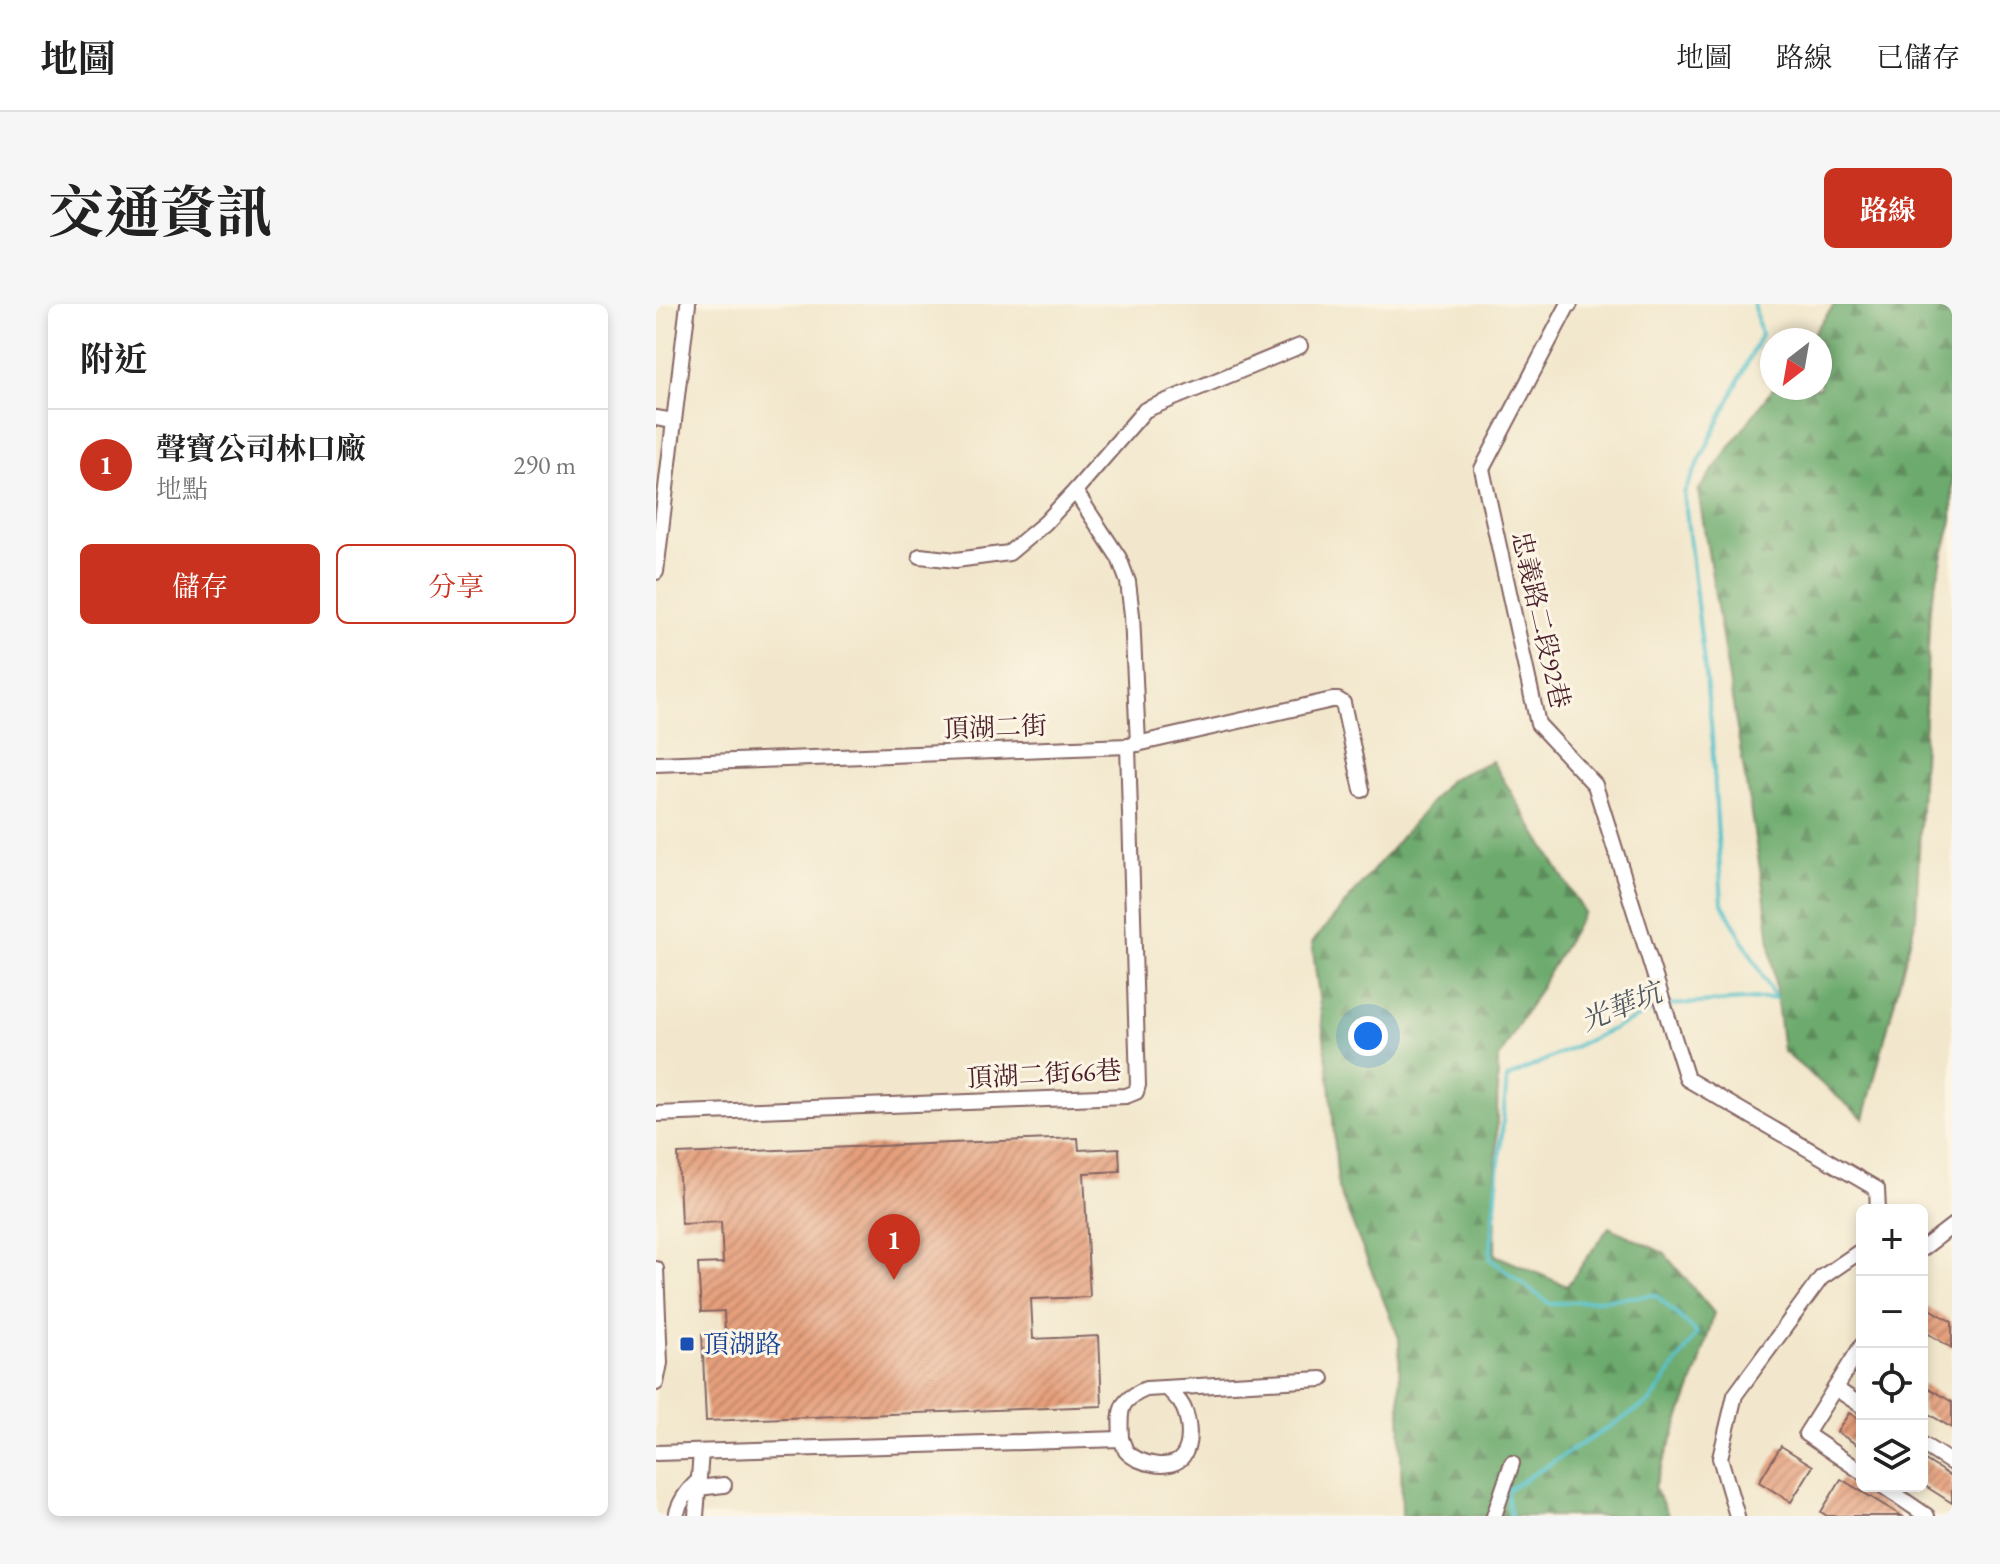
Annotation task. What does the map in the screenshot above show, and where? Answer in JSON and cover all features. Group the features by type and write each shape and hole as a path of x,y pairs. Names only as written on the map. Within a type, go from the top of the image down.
{"street":[{"path":"656,572 688,304"},
{"name":"忠義路二段92巷","path":"1570,304 1482,469 1538,724 1595,785 1687,1079 1877,1189 1878,1204"},
{"path":"920,556 956,560 1009,553 1045,523 1145,410 1300,346"},
{"path":"656,418 674,421"},
{"path":"1075,491 1119,558 1128,582 1132,615 1133,745"},
{"name":"頂湖二街","path":"656,764 1133,745 1338,700 1343,703 1362,790"},
{"name":"頂湖二街66巷","path":"656,1114 1126,1096 1136,1092 1133,745"},
{"path":"1928,1244 1952,1226"},
{"path":"1737,1516 1720,1458 1735,1395 1821,1278 1856,1254"},
{"path":"656,1269 660,1363 656,1383"},
{"path":"1856,1468 1806,1434 1860,1348"},
{"path":"1167,1388 1182,1404 1188,1419 1188,1442 1183,1457 1171,1464 1153,1464 1127,1452 1121,1439 1120,1411 1131,1395 1146,1389 1322,1379"},
{"path":"1835,1388 1856,1402"},
{"path":"656,1453 1121,1439"},
{"path":"1928,1448 1952,1463"},
{"path":"696,1516 701,1452"},
{"path":"1494,1516 1512,1463"},
{"path":"676,1516 684,1499 698,1485 724,1485"},
{"path":"1892,1492 1927,1516"}],"green space":[{"path":"1835,304 1952,304 1952,520 1930,606 1916,918 1864,1119 1783,1051 1764,893 1698,491 1764,400 1832,400 1832,328 1817,328"},
{"path":"1492,761 1584,912 1498,1060 1495,1255 1567,1286 1609,1227 1664,1253 1714,1313 1699,1366 1654,1487 1669,1516 1402,1516 1399,1338 1338,1188 1331,1093 1312,943 1450,779"}],"building":[{"path":"1078,1138 1079,1150 1119,1148 1120,1171 1084,1173 1090,1297 1031,1299 1033,1339 1099,1336 1102,1406 706,1421 702,1334 725,1333 724,1311 701,1312 698,1264 723,1263 721,1222 681,1224 678,1154"},
{"path":"1928,1308 1952,1322 1952,1348 1928,1334"},
{"path":"1928,1388 1952,1402 1952,1428 1928,1414"},
{"path":"1849,1413 1856,1417 1856,1444 1837,1432"},
{"path":"1781,1446 1813,1466 1791,1502 1759,1482"},
{"path":"1928,1462 1952,1477 1952,1503 1928,1488"},
{"path":"1841,1479 1856,1488 1856,1492 1862,1492 1902,1516 1827,1516 1821,1512"}],"waterway":[{"name":"光華坑","path":"1668,1005 1775,998 1722,903 1711,723 1684,493 1761,335 1754,304"},
{"name":"光華坑","path":"1511,1516 1506,1491 1651,1401 1697,1333 1656,1295 1550,1304 1490,1259 1507,1078 1660,1007"}],"place":[{"name":"聲寶公司林口廠","path":"894,1280"},
{"name":"頂湖路","path":"687,1344"}]}
